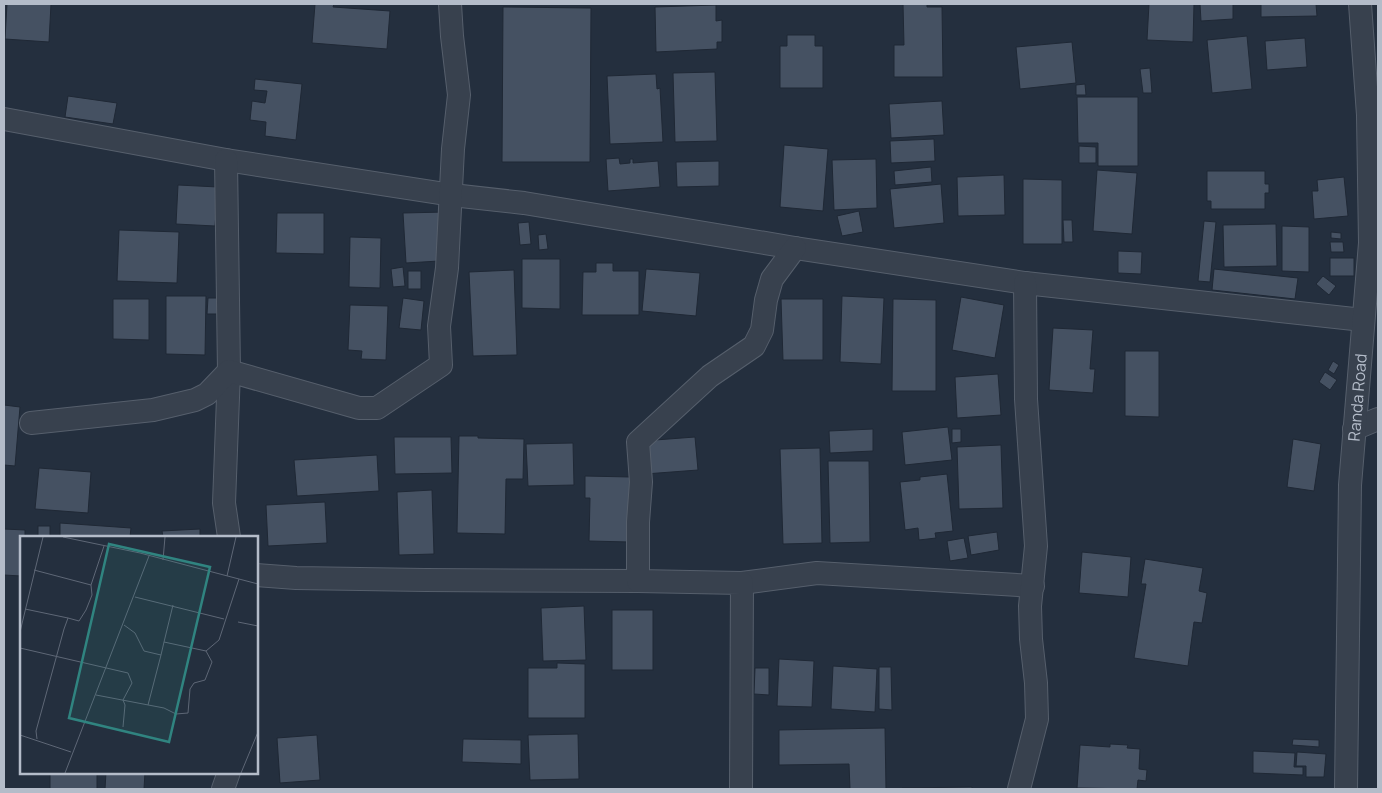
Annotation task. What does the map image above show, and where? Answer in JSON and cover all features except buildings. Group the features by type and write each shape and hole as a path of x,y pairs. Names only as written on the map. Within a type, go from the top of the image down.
{"street":[{"path":"229,371 359,408 377,408 441,365 439,326 447,268 453,149 459,95 450,4"},
{"name":"Randa Road","path":"1346,789 1350,485 1370,244 1373,113 1360,4"},
{"path":"4,119 226,160 452,195 524,203 795,248 1025,283 1363,320"},
{"path":"226,160 229,371 224,503 229,536"},
{"path":"638,581 638,522 641,482 638,442 710,376 754,346 762,330 766,300 772,279 795,248"},
{"path":"1019,789 1037,719 1030,606 1036,546 1026,399 1025,283"},
{"path":"31,423 153,410 195,400 207,394 229,371"},
{"path":"1354,429 1378,420"},
{"path":"258,575 296,578 396,580 742,583 817,573 1033,586"},
{"path":"741,789 742,583"},
{"path":"224,789 229,773"}]}
